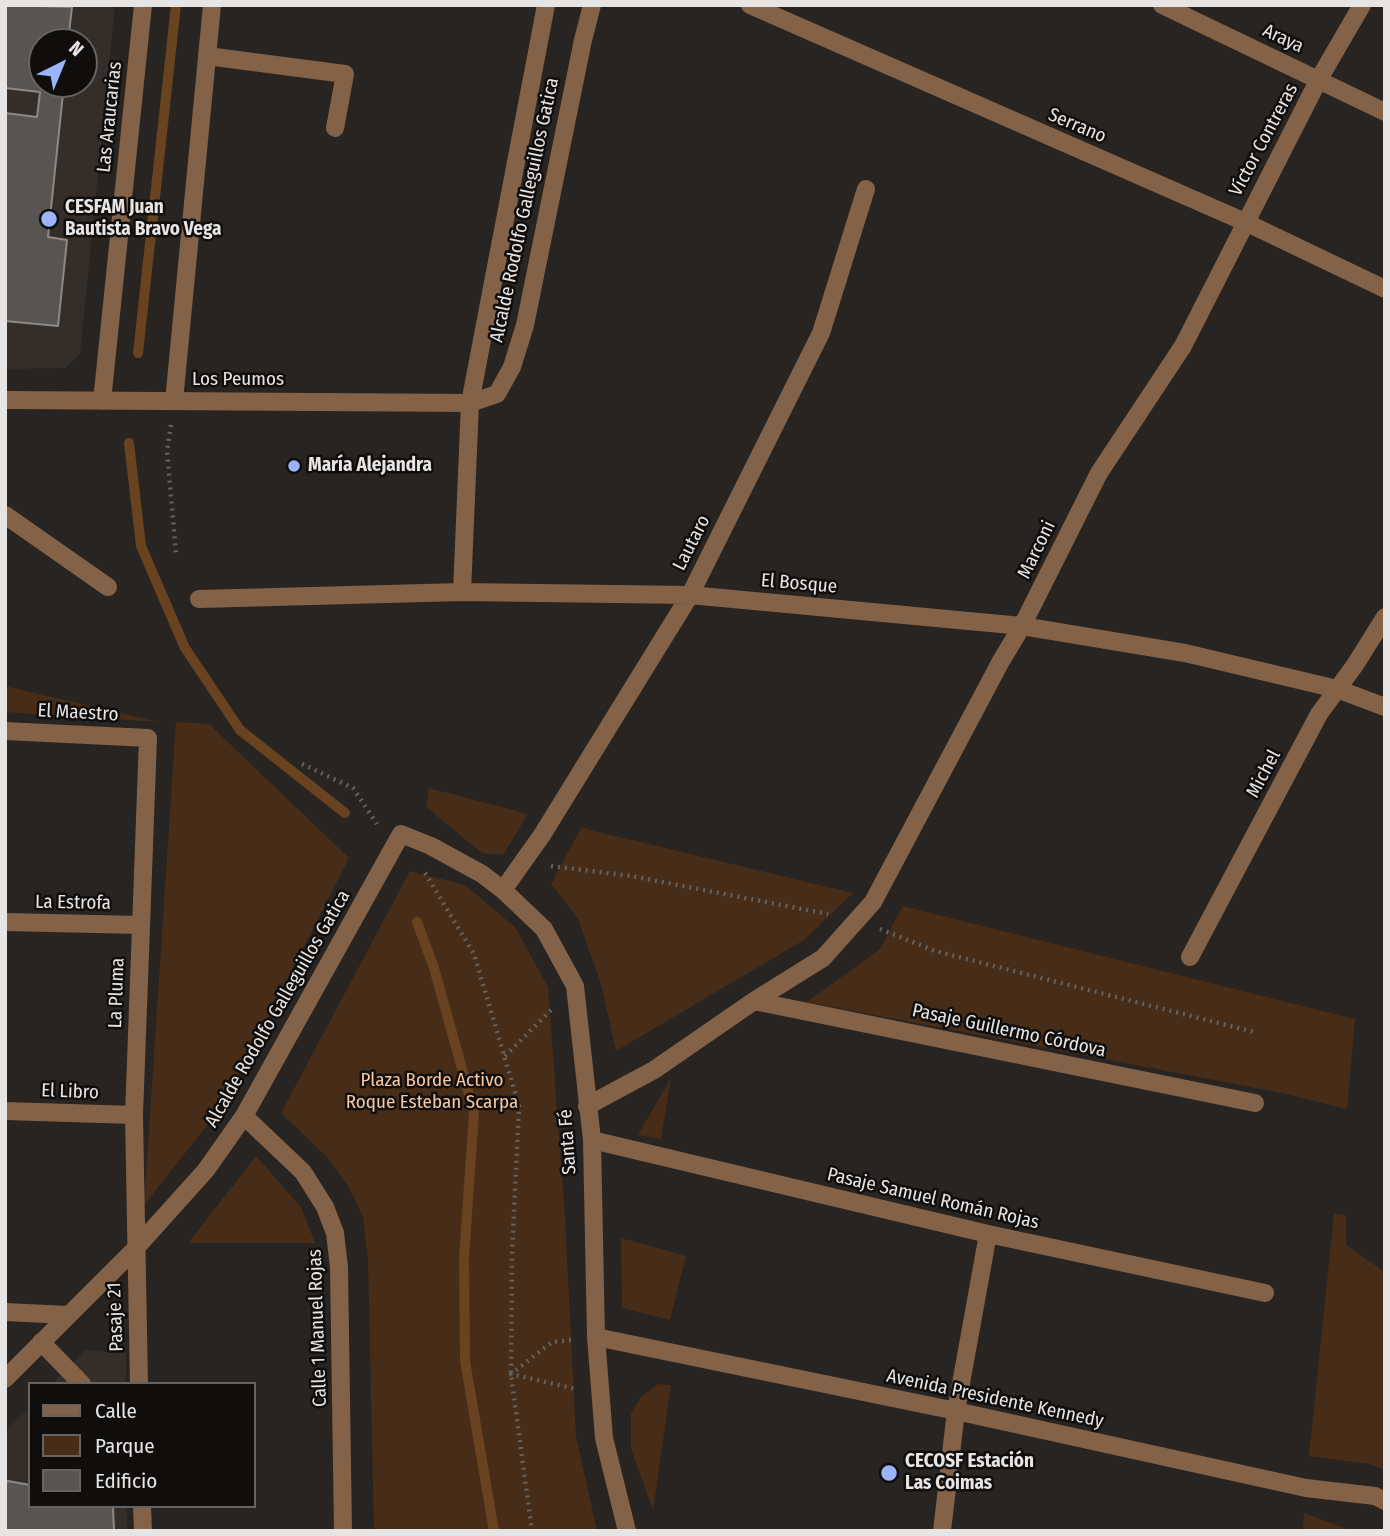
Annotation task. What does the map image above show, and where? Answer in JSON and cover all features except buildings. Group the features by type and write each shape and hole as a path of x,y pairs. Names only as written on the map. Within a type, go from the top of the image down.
{"street":[{"name":"Las Araucarias","path":"102,401 142,5"},
{"path":"174,401 212,5"},
{"name":"Alcalde Rodolfo Galleguillos Gatica","path":"462,593 470,402 546,5"},
{"name":"Alcalde Rodolfo Galleguillos Gatica","path":"470,402 497,394 512,366 525,325 592,5"},
{"name":"Serrano","path":"750,5 1245,222 1385,289"},
{"name":"Araya","path":"1162,5 1385,112"},
{"name":"Víctor Contreras","path":"1245,222 1319,79 1362,5"},
{"path":"207,56 345,74 335,128"},
{"name":"Lautaro","path":"503,890 542,835 690,595 821,333 866,189"},
{"name":"Marconi","path":"587,1106 654,1070 754,1001 823,958 873,902 997,667 1022,626 1098,473 1184,346 1245,222"},
{"name":"Los Peumos","path":"5,400 470,402"},
{"path":"5,515 108,587"},
{"name":"El Bosque","path":"200,599 462,593 690,595 1022,626 1185,653 1337,689 1385,707"},
{"name":"Michel","path":"1190,957 1319,714 1385,617"},
{"name":"El Maestro","path":"5,731 148,738"},
{"name":"La Pluma","path":"135,1249 134,1115 148,738"},
{"name":"Alcalde Rodolfo Galleguillos Gatica","path":"5,1379 135,1249 206,1170 244,1116 398,841"},
{"name":"Santa Fé","path":"398,841 431,846 482,874 503,890 544,929 575,986 592,1140 596,1337 604,1438 627,1531"},
{"name":"La Estrofa","path":"5,922 140,925"},
{"name":"Pasaje Guillermo Córdova","path":"754,1001 1255,1103"},
{"name":"El Libro","path":"5,1111 134,1115"},
{"name":"Calle 1 Manuel Rojas","path":"244,1116 303,1172 325,1207 335,1233 339,1267 343,1531"},
{"name":"Pasaje Samuel Román Rojas","path":"592,1140 988,1234 1265,1293"},
{"path":"942,1531 956,1411 988,1234"},
{"name":"Pasaje 21","path":"135,1249 139,1382"},
{"path":"5,1312 68,1315"},
{"name":"Avenida Presidente Kennedy","path":"596,1337 956,1411 1306,1488 1375,1496 1385,1501"},
{"path":"41,1342 80,1382"},
{"path":"142,1508 143,1531"}],"path":[{"path":"174,401 167,451 176,553"},
{"path":"302,764 353,788 398,841 474,954 505,1057 519,1106 512,1255 511,1374 532,1531"},
{"path":"522,863 631,876 858,920 935,951 1254,1032"},
{"path":"505,1057 575,986"},
{"path":"511,1374 552,1342 596,1337"},
{"path":"511,1374 601,1394"}],"shaded area":[{"name":"CESFAM Juan Bautista Bravo Vega","path":"5,5 115,5 80,354 65,368 5,369"},
{"path":"85,1350 126,1353 126,1382 54,1382"},
{"path":"28,1409 28,1508 127,1508 127,1531 5,1531 5,1432"}],"green space":[{"path":"5,686 159,722 5,712"},
{"path":"176,722 209,724 349,858 224,1104 144,1205"},
{"path":"429,788 528,814 503,855 482,853 426,807"},
{"path":"581,828 853,893 804,940 616,1051 601,984 578,919 551,884"},
{"name":"Plaza Borde Activo Roque Esteban Scarpa","path":"410,871 465,885 515,927 548,987 565,1218 576,1436 597,1531 374,1531 368,1258 363,1217 348,1186 328,1158 281,1113"},
{"path":"903,906 1355,1019 1347,1109 1282,1093 807,1002 880,949"},
{"path":"671,1078 661,1139 638,1135"},
{"path":"256,1156 301,1207 315,1243 188,1243"},
{"path":"1334,1214 1346,1215 1346,1245 1385,1272 1385,1470 1369,1464 1309,1456"},
{"path":"621,1238 686,1256 670,1320 622,1308"},
{"path":"658,1384 671,1385 653,1510 631,1449 631,1413 641,1397"},
{"path":"1304,1513 1353,1531 1303,1531"}],"waterway":[{"path":"138,353 176,5"},
{"path":"129,443 141,546 185,648 240,730 345,813"},
{"path":"417,922 434,968 474,1112 464,1258 465,1361 494,1531"}],"place":[{"name":"CESFAM Juan Bautista Bravo Vega","path":"49,219"},
{"name":"María Alejandra","path":"294,466"},
{"name":"CECOSF Estación Las Coimas","path":"889,1473"}]}
